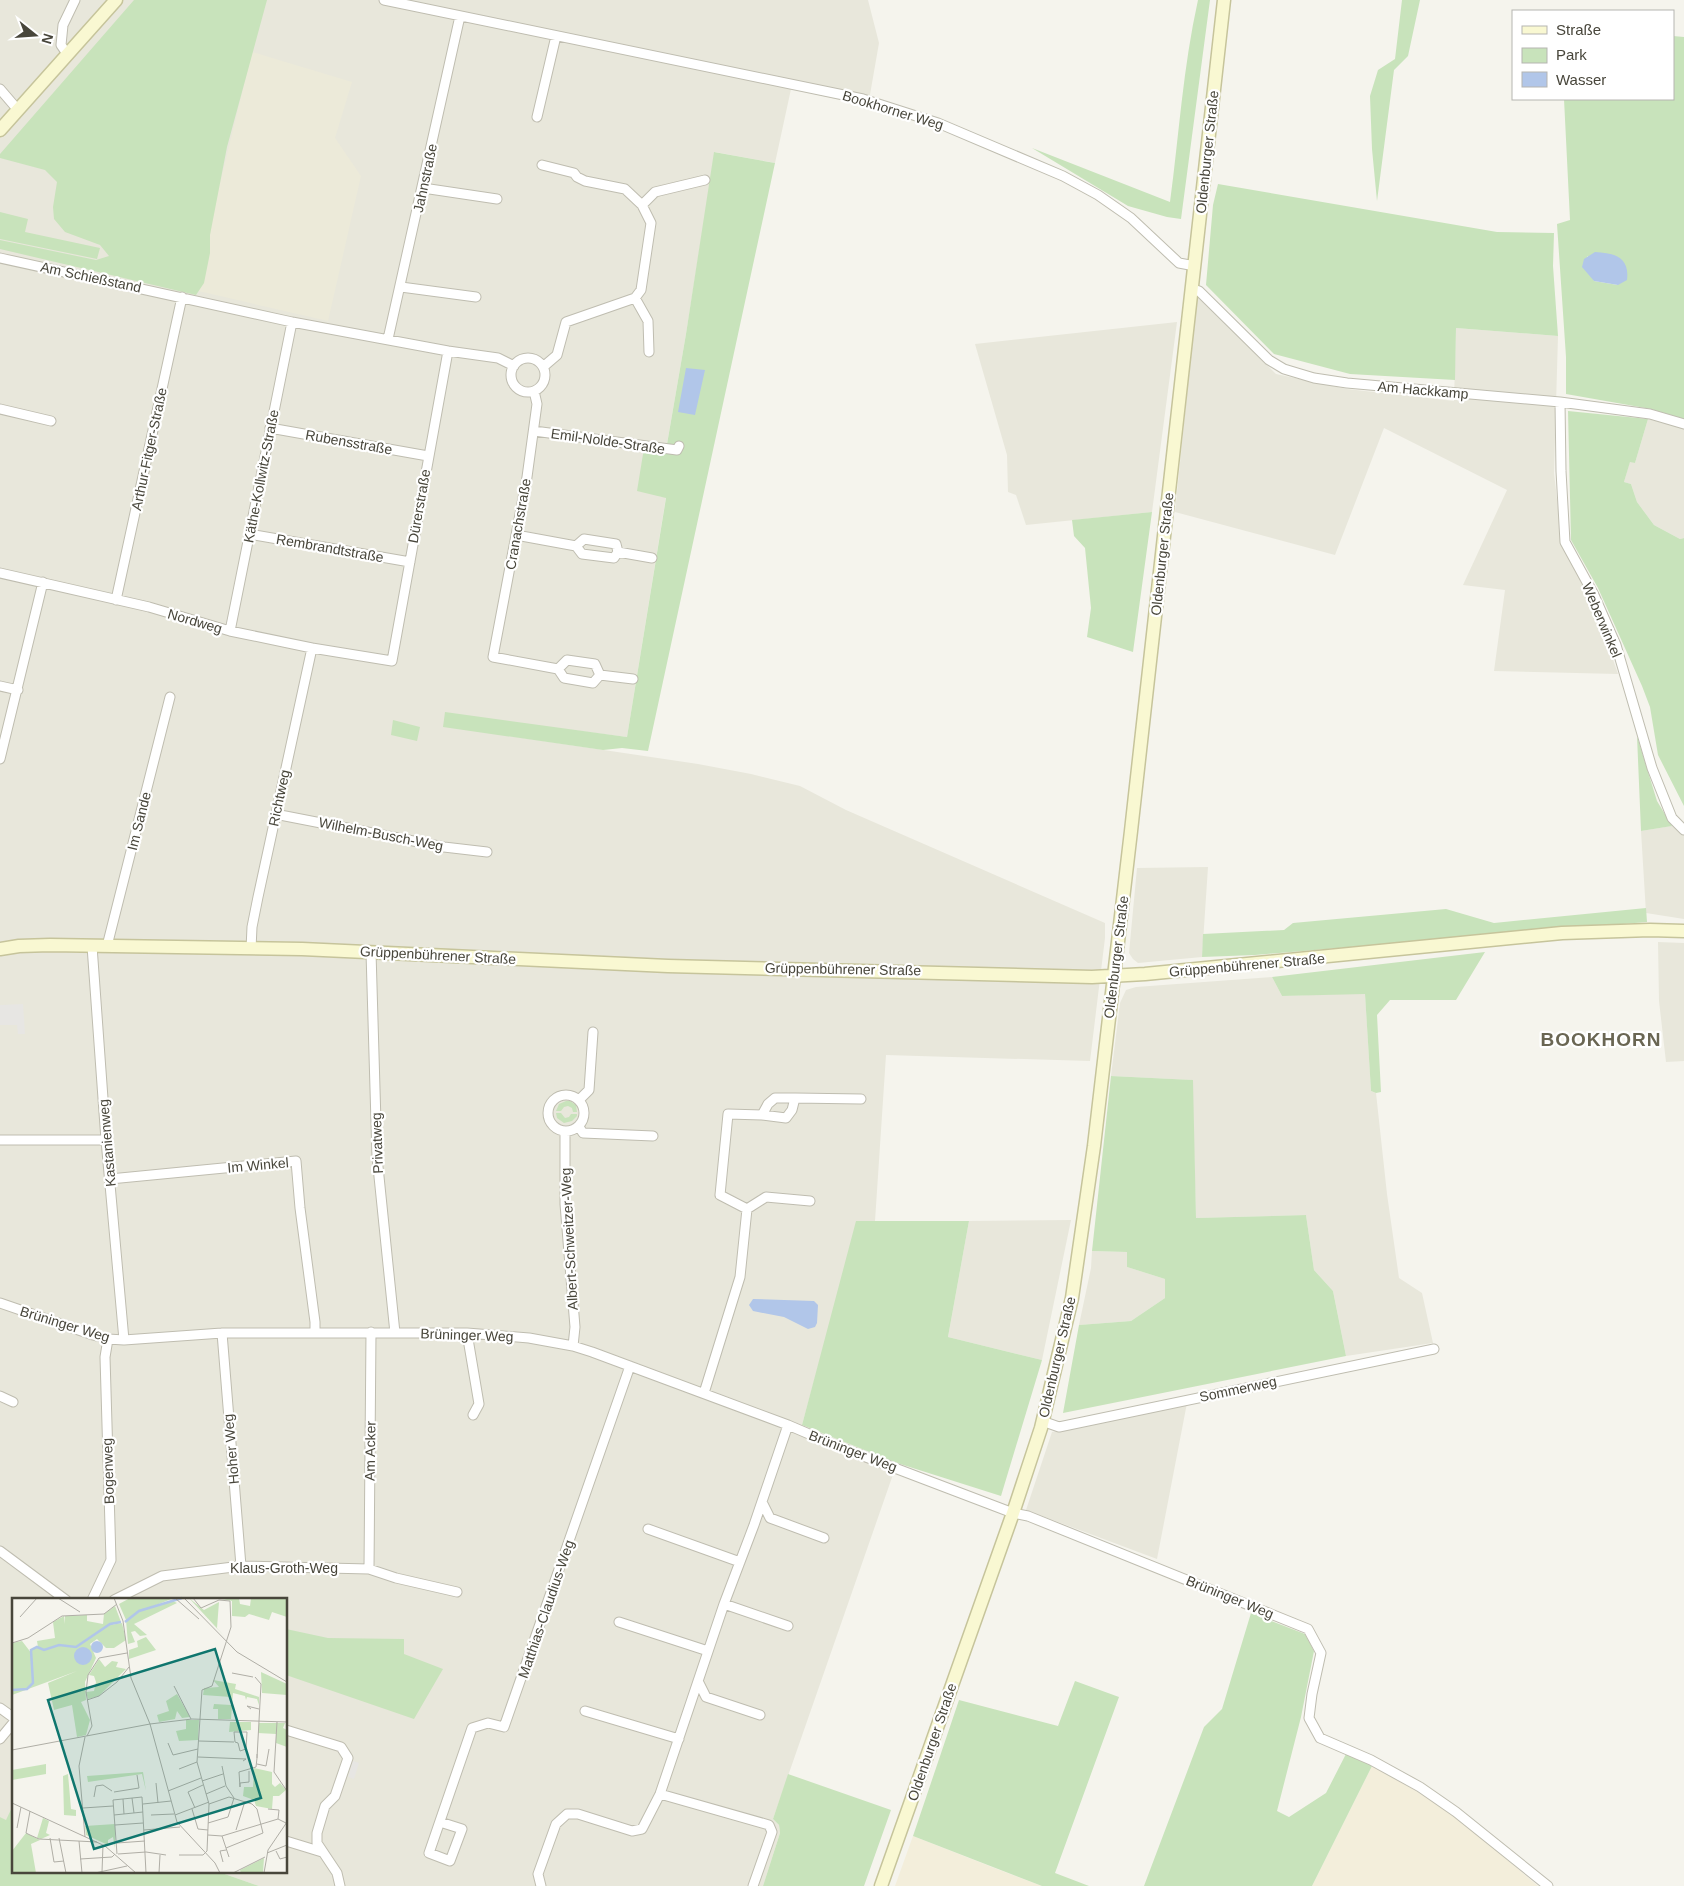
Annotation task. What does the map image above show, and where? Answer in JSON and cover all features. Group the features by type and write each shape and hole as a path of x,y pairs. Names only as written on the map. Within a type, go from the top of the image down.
{"street":[{"path":"68,55 61,45 63,26 75,0"},
{"path":"0,130 116,0"},
{"name":"Bookhorner Weg","path":"384,0 862,98 913,114 1064,176 1098,195 1131,218 1179,263 1195,266"},
{"name":"Oldenburger Straße","path":"881,1886 1013,1513 1042,1421 1072,1298 1094,1146 1114,976 1224,0"},
{"name":"Jahnstraße","path":"388,340 460,16"},
{"path":"537,118 556,36"},
{"path":"0,89 18,110"},
{"path":"542,165 574,173 585,181 625,190 642,205 651,223 641,290 635,298 566,322 557,354 543,367"},
{"path":"642,205 655,192 705,180"},
{"path":"423,188 497,199"},
{"name":"Am Schießstand","path":"0,258 182,297"},
{"path":"401,286 476,297"},
{"name":"Am Hackkamp","path":"1192,288 1199,291 1269,360 1284,369 1314,378 1347,383 1560,402 1650,414 1684,424"},
{"path":"182,297 292,322 498,358 514,366"},
{"name":"Arthur-Fitger-Straße","path":"116,600 182,297"},
{"path":"635,298 648,321 649,352"},
{"name":"Käthe-Kollwitz-Straße","path":"230,630 292,322"},
{"name":"Dürerstraße","path":"392,661 448,350"},
{"path":"526,358 536,360 543,367 545,372 543,384 534,391 522,391 514,383 512,372 514,366 522,360 526,358"},
{"name":"Cranachstraße","path":"534,391 536,404 534,431 493,657 558,668"},
{"name":"Weberwinkel","path":"1560,402 1565,542 1594,596 1616,645 1652,768 1672,818 1684,830"},
{"path":"0,409 52,421"},
{"name":"Rubensstraße","path":"270,428 428,456"},
{"name":"Emil-Nolde-Straße","path":"534,431 677,450 679,446"},
{"name":"Rembrandtstraße","path":"249,534 410,562"},
{"path":"516,535 576,546 582,554 614,558 618,552 616,544 600,541 584,539 576,546"},
{"path":"618,552 652,558"},
{"name":"Nordweg","path":"0,573 149,607 230,630 312,648 392,661"},
{"path":"0,759 43,582"},
{"name":"Richtweg","path":"251,948 252,927 312,648"},
{"path":"567,660 595,664 600,675 593,683 564,678 558,668 567,660"},
{"path":"600,675 634,679"},
{"path":"0,686 18,690"},
{"name":"Im Sande","path":"107,946 170,697"},
{"name":"Wilhelm-Busch-Weg","path":"275,814 444,847 487,852"},
{"name":"Grüppenbührener Straße","path":"0,949 42,945 251,948 658,965 1092,977 1400,950 1562,933 1650,930 1684,931"},
{"name":"Kastanienweg","path":"92,946 106,1140 124,1340"},
{"name":"Privatweg","path":"371,952 378,1180 395,1333"},
{"path":"580,1100 589,1090 594,1032"},
{"path":"563,1094 569,1094 580,1100 585,1114 579,1127 573,1131 565,1132 554,1127 550,1122 548,1111 553,1100 563,1094"},
{"path":"762,1115 774,1098 861,1099"},
{"path":"747,1209 720,1196 728,1114 786,1118 792,1110 795,1098"},
{"path":"579,1127 583,1133 653,1136"},
{"name":"Albert-Schweitzer-Weg","path":"565,1132 565,1204 575,1327 573,1346"},
{"path":"0,1140 106,1140"},
{"name":"Im Winkel","path":"110,1179 296,1161 315,1333"},
{"path":"747,1209 766,1197 810,1201"},
{"path":"704,1393 740,1277 747,1209"},
{"name":"Brüninger Weg","path":"0,1303 108,1339 124,1340 222,1333 371,1332 467,1333 529,1338 573,1346 704,1393 1013,1513 1028,1516 1308,1629 1321,1653 1309,1718 1320,1738 1371,1760 1420,1787 1456,1812 1548,1886"},
{"name":"Am Acker","path":"368,1569 371,1332"},
{"name":"Hoher Weg","path":"222,1333 241,1566"},
{"path":"467,1333 479,1404 473,1415"},
{"name":"Bogenweg","path":"93,1598 111,1560 105,1357 108,1339"},
{"name":"Sommerweg","path":"1042,1421 1059,1427 1434,1349"},
{"name":"Matthias-Claudius-Weg","path":"440,1822 462,1829 450,1861 429,1853 472,1728 488,1723 504,1726 630,1366"},
{"path":"0,1396 13,1402"},
{"path":"541,1886 538,1874 556,1824 567,1814 578,1814 632,1832 642,1829 660,1794 724,1604 754,1525 788,1425"},
{"path":"762,1502 770,1518 824,1538"},
{"path":"754,1525 770,1518"},
{"path":"648,1529 740,1562"},
{"path":"0,1551 63,1598"},
{"name":"Klaus-Groth-Weg","path":"118,1598 162,1576 241,1566 368,1569 396,1578 457,1592"},
{"path":"724,1604 788,1626"},
{"path":"619,1622 708,1651"},
{"path":"698,1681 706,1697"},
{"path":"690,1704 706,1697 760,1715"},
{"path":"0,1708 12,1717"},
{"path":"585,1711 679,1739"},
{"path":"0,1739 12,1724"},
{"path":"288,1731 341,1748 348,1758 335,1796 325,1806 317,1833 317,1843 337,1873 340,1886"},
{"path":"660,1794 770,1825 772,1832 753,1886"},
{"path":"288,1842 322,1852"}],"shaded area":[{"path":"0,0 868,0 879,43 868,106 791,89 775,163 715,152 658,496 666,497 627,737 540,726 443,726 698,764 800,786 846,810 1105,923 1105,938 1090,1061 886,1055 875,1221 823,1348 802,1425 897,1463 773,1819 779,1825 780,1833 763,1886 259,1886 225,1874 288,1874 288,1598 12,1598 12,1808 6,1821 0,1817"},
{"path":"252,52 352,82 335,138 361,176 328,321 194,290"},
{"path":"1197,296 1276,374 1347,389 1454,401 1456,328 1558,336 1554,473 1562,543 1592,599 1618,674 1494,671 1505,590 1463,585 1507,490 1384,428 1335,555 1175,512"},
{"path":"1177,322 1152,512 1026,525 1016,495 1008,492 1007,455 975,344"},
{"path":"1648,419 1684,428 1684,538 1680,539 1654,525 1637,502 1631,484 1624,482 1630,461 1635,463"},
{"path":"1677,825 1684,834 1684,919 1646,913 1641,831"},
{"path":"1208,867 1202,957 1138,963 1129,953 1137,868"},
{"path":"1658,942 1684,943 1684,1061 1666,1062 1659,1001"},
{"path":"1272,977 1282,996 1365,993 1371,1091 1376,1093 1387,1194 1399,1278 1422,1293 1433,1343 1346,1356 1333,1291 1314,1270 1306,1215 1196,1218 1192,1080 1111,1076 1120,1003 1126,990 1136,987"},
{"path":"23,1004 25,1034 18,1034 17,1025 0,1025 0,1005"},
{"path":"1071,1220 1042,1360 948,1337 969,1221"},
{"path":"1092,1251 1128,1252 1127,1267 1165,1279 1165,1298 1131,1321 1079,1325 1091,1268"},
{"path":"1187,1403 1157,1559 1026,1510 1052,1432"},
{"path":"353,1761 359,1763 354,1779 348,1777"},
{"path":"1372,1766 1454,1815 1538,1886 1312,1886"},
{"path":"913,1836 997,1869 1042,1886 895,1886"}],"green space":[{"path":"134,0 267,0 227,147 210,235 210,253 204,283 196,295 0,249 0,240 96,260 109,256 100,245 65,232 54,219 53,207 57,182 45,170 0,158 0,154"},
{"path":"1198,0 1210,0 1181,219 1128,206 1032,148 1170,202 1185,76"},
{"path":"1402,0 1420,0 1408,56 1394,70 1377,201 1372,149 1370,96 1378,70 1395,59"},
{"path":"1674,36 1684,37 1684,419 1651,409 1566,394 1566,357 1557,224 1570,220 1564,100 1674,100","holes":["1587,256 1618,285 1594,281"]},
{"path":"714,152 775,163 648,751 622,748 603,750 443,727 445,712 627,737 666,498 637,491 644,448 666,450"},
{"path":"1218,184 1497,232 1554,233 1553,266 1558,336 1456,328 1455,380 1350,374 1274,354 1206,285 1213,205"},
{"path":"0,212 28,219 25,232 100,248 97,259 0,239"},
{"path":"1568,411 1648,419 1635,463 1630,462 1624,482 1631,484 1637,502 1654,525 1680,539 1684,538 1684,806 1658,755 1650,707 1642,686 1598,588 1571,540"},
{"path":"1152,512 1133,652 1087,637 1091,608 1085,548 1074,536 1072,520"},
{"path":"393,720 420,727 417,741 391,735"},
{"path":"1637,736 1657,801 1672,826 1641,831"},
{"path":"1646,908 1647,922 1255,955 1202,957 1203,934 1284,930 1293,923 1446,909 1494,923"},
{"path":"1485,952 1456,1000 1390,1000 1377,1015 1381,1092 1376,1093 1371,1091 1365,994 1282,996 1272,977"},
{"path":"1111,1076 1193,1080 1196,1218 1306,1215 1314,1270 1333,1291 1346,1356 1063,1413 1079,1325 1131,1321 1165,1298 1165,1279 1127,1267 1127,1252 1092,1251"},
{"path":"566,1101 576,1105 577,1112 573,1112 572,1108 568,1106 564,1107 561,1111 556,1111 559,1104"},
{"path":"556,1113 561,1113 565,1118 571,1114 577,1114 577,1116 572,1121 564,1123 557,1118"},
{"path":"856,1221 969,1221 948,1337 1042,1360 1001,1496 897,1463 802,1425"},
{"path":"1251,1613 1305,1634 1314,1651 1301,1717 1277,1811 1289,1817 1326,1793 1347,1752 1372,1766 1312,1886 1144,1886 1204,1727 1222,1709"},
{"path":"288,1629 328,1638 404,1639 404,1654 443,1669 414,1719 288,1676"},
{"path":"1075,1681 1119,1697 1055,1873 1089,1886 1042,1886 913,1836 959,1700 1058,1726"},
{"path":"788,1774 891,1810 864,1886 763,1886 780,1833 779,1825 773,1819"},
{"path":"12,1807 12,1874 225,1874 259,1886 0,1886 0,1817 6,1820"}],"water":[{"path":"1595,252 1608,253 1619,257 1626,266 1627,280 1618,285 1594,281 1582,267 1584,259"},
{"path":"686,368 705,370 695,415 678,412"},
{"path":"753,1299 814,1301 818,1305 817,1323 815,1327 808,1329 784,1317 753,1311 749,1305"}],"district":[{"name":"BOOKHORN","path":"1601,1039"}]}
